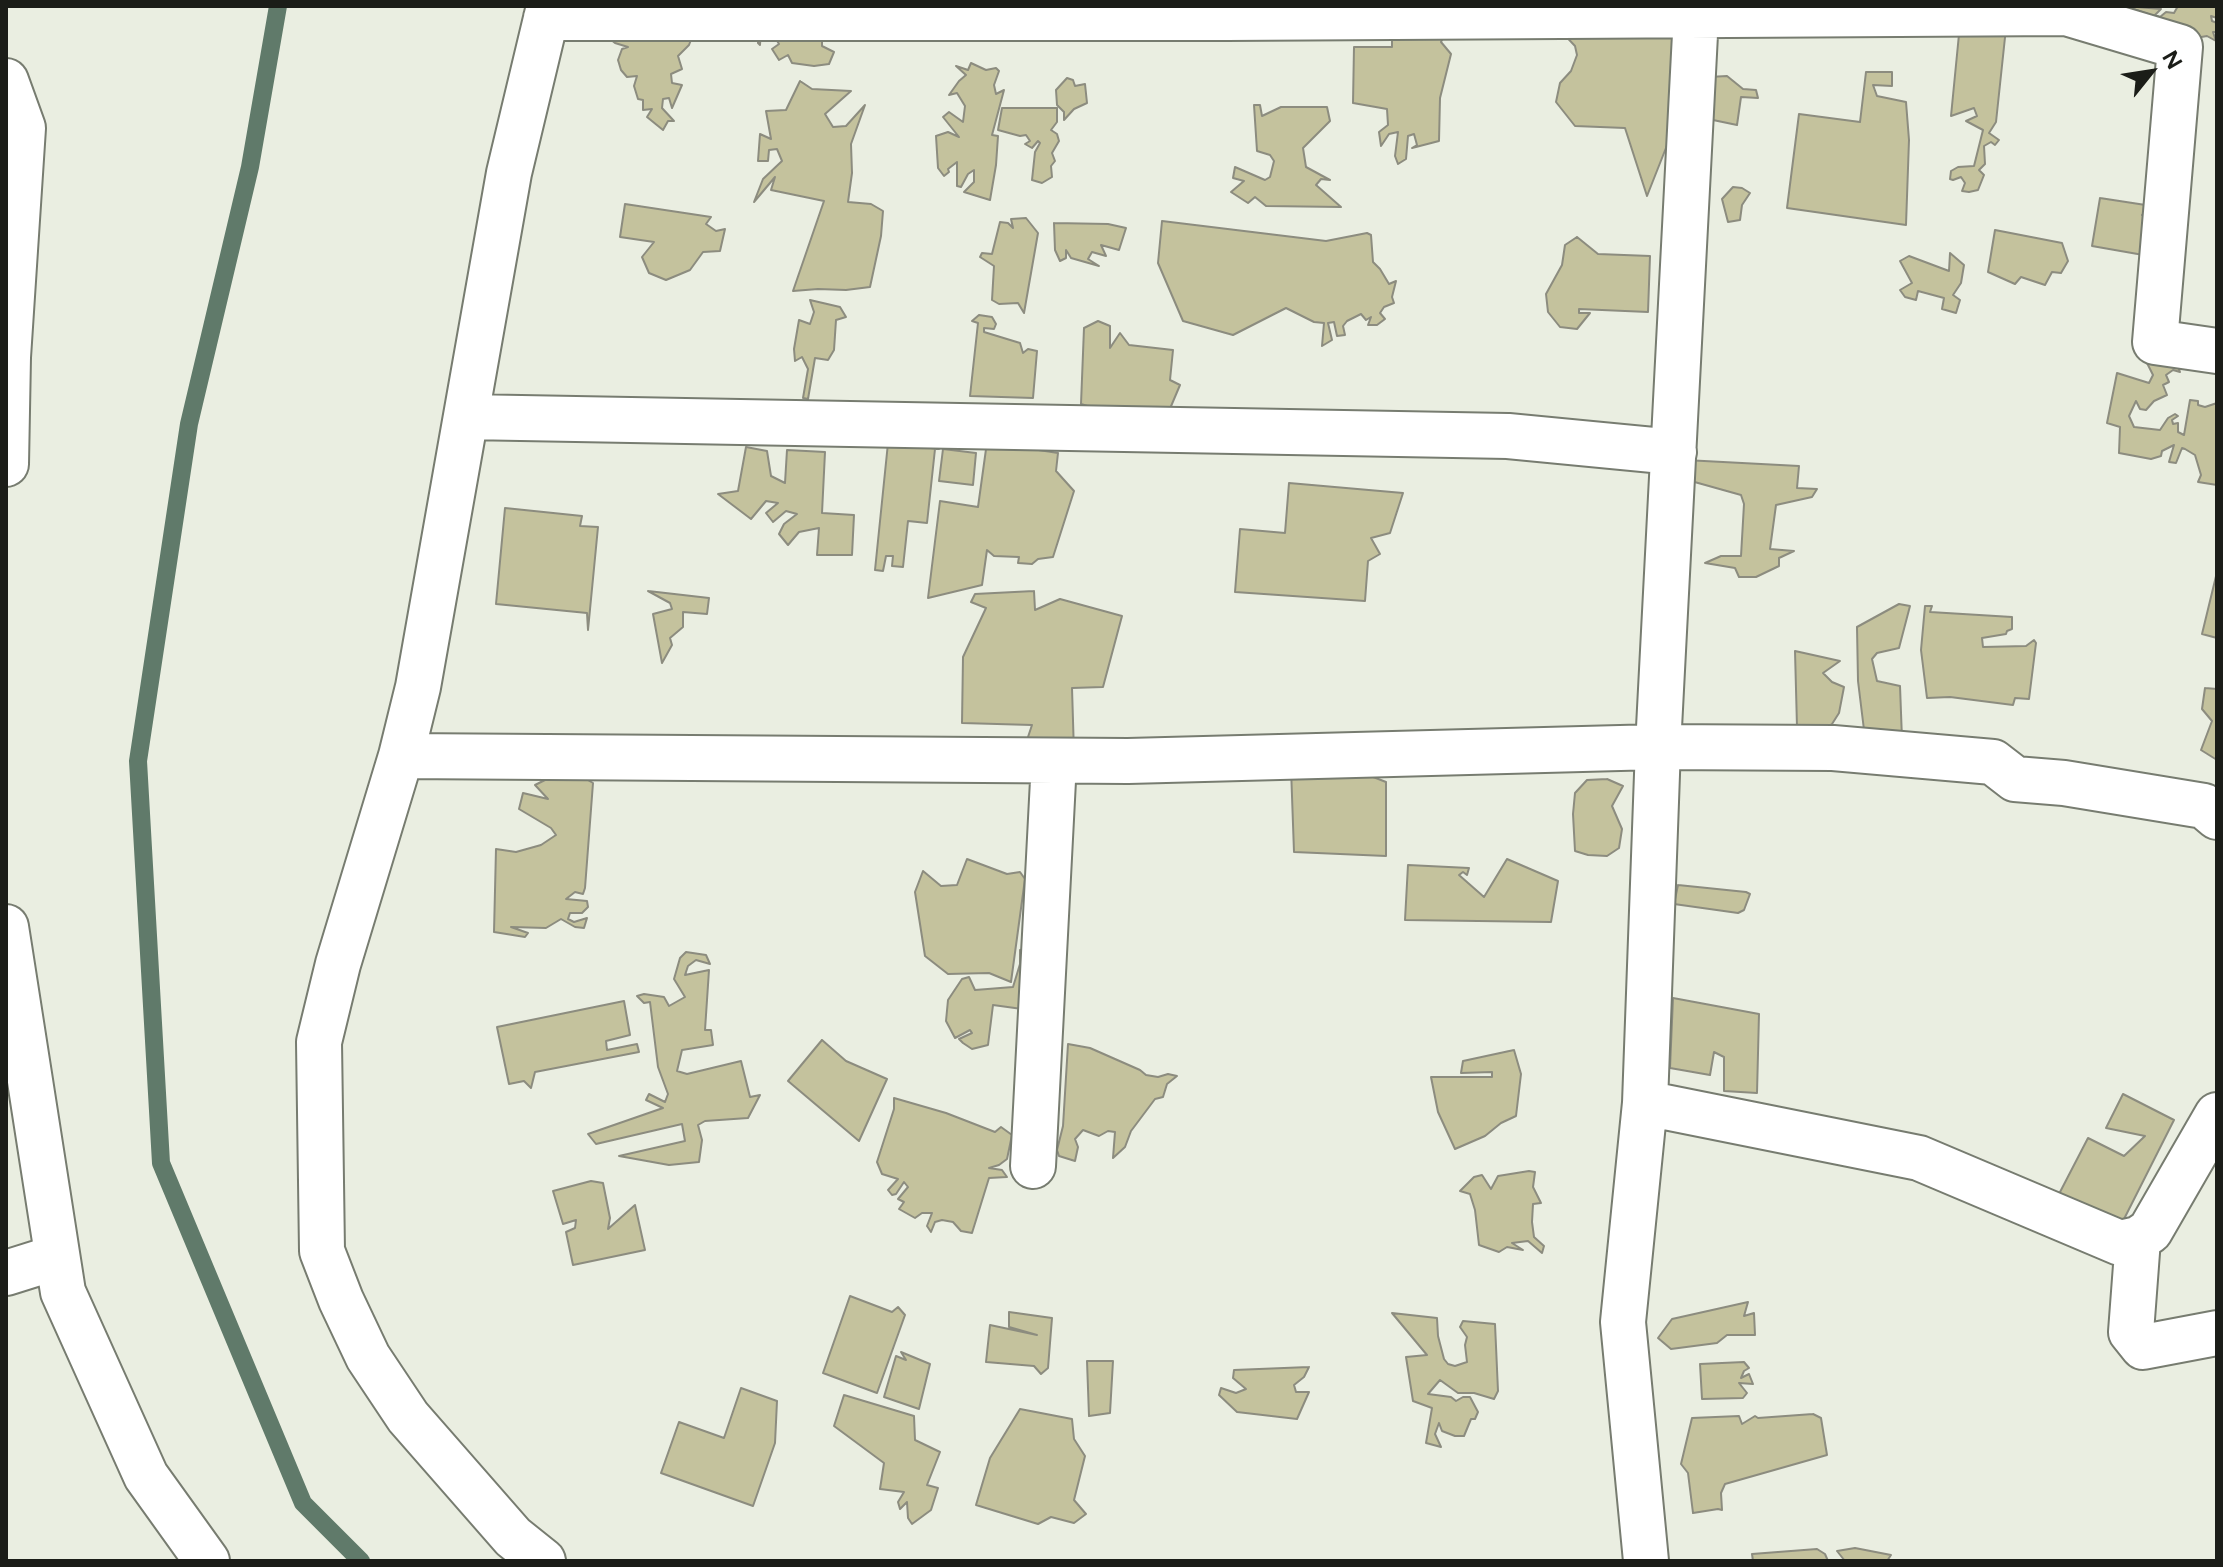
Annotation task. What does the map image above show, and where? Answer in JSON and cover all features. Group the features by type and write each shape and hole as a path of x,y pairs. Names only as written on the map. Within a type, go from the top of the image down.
{"street":[{"path":"543,1561 513,1537 408,1417 368,1357 322,1251 319,1042 338,964 401,756 418,687 509,173 548,12 1458,11 1696,15 1787,10 2066,9 2180,47 2155,342 2217,351"},
{"path":"1646,1561 1623,1322 1645,1103 1658,747 1696,15"},
{"path":"6,81 23,128 8,357 6,464"},
{"path":"466,417 1508,436 1674,452"},
{"path":"401,756 1128,761 1658,747 1833,748 1993,762 2015,779 2064,783 2204,806 2217,817"},
{"path":"1033,1166 1054,761"},
{"path":"6,927 63,1292 146,1476 207,1561"},
{"path":"1645,1103 1919,1158 2120,1243 2138,1239 2150,1231 2217,1115"},
{"path":"2138,1239 2131,1332 2143,1347 2217,1333"},
{"path":"6,1273 57,1257"}],"building":[{"path":"2125,6 2161,9 2155,15 2160,17 2166,12 2174,13 2178,6 2217,6 2217,18 2211,16 2212,21 2217,23 2217,32 2213,32 2216,41 2207,36 2190,39 2146,19 2148,14"},
{"path":"759,22 822,34 822,46 834,52 829,64 814,66 792,63 788,55 779,60 772,49 779,44 770,29 761,29 760,45 758,43"},
{"path":"1674,22 1679,115 1647,196 1625,128 1575,126 1556,102 1560,83 1571,71 1577,55 1575,46 1557,27"},
{"path":"1960,24 2006,28 1996,122 1989,133 1999,140 1995,145 1991,142 1984,146 1985,164 1979,170 1984,175 1978,190 1969,192 1962,191 1965,183 1961,177 1950,179 1951,171 1958,167 1974,166 1983,130 1966,121 1977,116 1974,108 1951,116"},
{"path":"1392,29 1446,31 1441,42 1451,54 1440,98 1439,141 1412,148 1417,145 1414,134 1408,136 1406,159 1398,164 1395,156 1398,132 1389,134 1381,146 1379,132 1388,125 1387,109 1353,103 1354,47 1392,47"},
{"path":"694,32 689,45 678,56 682,69 671,74 672,83 682,85 672,108 669,98 663,99 662,108 674,121 668,121 663,130 647,117 652,109 643,110 643,100 638,99 634,86 637,76 627,77 621,70 618,60 622,49 628,47 615,43 604,34"},
{"path":"971,63 986,70 996,68 999,71 994,85 996,94 1004,90 992,135 998,136 990,200 964,192 974,182 974,170 961,187 957,186 957,162 944,176 938,168 936,136 948,132 959,137 943,117 949,112 963,122 965,106 957,93 949,95 966,75 956,66 968,70"},
{"path":"1866,72 1892,72 1892,86 1873,85 1877,96 1906,102 1909,140 1906,225 1787,208 1799,114 1860,122"},
{"path":"1727,76 1743,89 1756,90 1758,98 1741,97 1737,125 1713,120 1709,77"},
{"path":"1067,78 1073,80 1075,86 1085,84 1087,103 1074,109 1064,120 1064,112 1057,105 1056,90"},
{"path":"800,81 812,89 851,91 825,114 833,127 846,126 865,105 851,144 852,173 848,202 871,204 883,211 870,287 793,291 824,201 771,190 775,177 754,202 763,179 782,161 777,149 769,150 768,161 758,161 760,134 771,139 766,111 786,110"},
{"path":"1254,105 1260,105 1262,116 1281,107 1327,107 1330,121 1303,148 1306,167 1330,180 1321,179 1316,185 1341,207 1266,206 1255,197 1248,203 1231,192 1244,181 1233,178 1235,167 1265,180 1270,177 1274,161 1270,155 1257,151"},
{"path":"1002,108 1057,108 1057,122 1051,130 1057,134 1059,141 1052,153 1055,161 1051,166 1052,177 1042,183 1032,180 1035,152 1040,143 1038,141 1032,148 1025,144 1030,141 1026,135 998,130"},
{"path":"1733,187 1750,193 1742,205 1740,220 1728,222 1722,199"},
{"path":"2100,198 2152,206 2142,215 2155,218 2149,256 2092,246"},
{"path":"625,204 711,217 706,224 716,231 725,229 720,251 703,252 690,270 666,280 649,273 642,257 654,242 620,237"},
{"path":"1026,218 1038,233 1024,313 1018,303 999,304 992,300 994,266 980,257 982,253 992,254 1000,222 1008,223 1013,228 1011,219"},
{"path":"1162,221 1326,241 1367,233 1371,235 1373,262 1389,284 1396,281 1392,297 1394,303 1384,307 1380,313 1385,319 1377,325 1368,325 1371,317 1366,320 1361,314 1347,321 1343,326 1345,335 1337,336 1334,322 1328,323 1332,340 1322,346 1324,323 1314,322 1286,308 1233,335 1183,321 1158,263"},
{"path":"1054,223 1108,224 1126,228 1119,250 1101,245 1106,256 1092,252 1088,259 1099,266 1071,258 1066,250 1066,258 1060,261 1055,250"},
{"path":"1995,230 2062,243 2068,261 2061,273 2052,272 2045,285 2021,277 2015,284 1988,272"},
{"path":"1577,237 1598,254 1650,256 1648,312 1579,309 1579,313 1590,313 1577,329 1560,327 1548,312 1546,294 1562,265 1565,245"},
{"path":"1950,253 1964,265 1961,283 1953,295 1960,300 1956,313 1942,309 1944,298 1918,291 1916,300 1905,297 1900,290 1912,283 1900,261 1909,256 1949,271"},
{"path":"810,300 840,307 846,317 836,320 834,350 828,360 815,358 808,399 803,398 808,369 802,357 795,361 794,349 799,320 810,324 814,312"},
{"path":"979,315 992,317 996,324 994,329 984,328 984,332 1020,343 1023,353 1028,349 1037,351 1033,398 970,396 978,323 972,321"},
{"path":"1098,321 1110,326 1110,348 1120,333 1129,345 1173,350 1170,380 1180,385 1169,411 1110,413 1081,404 1084,328"},
{"path":"2146,361 2177,363 2180,372 2173,370 2166,375 2169,382 2163,385 2167,395 2154,401 2146,410 2140,409 2136,401 2129,416 2134,427 2160,430 2175,414 2178,416 2172,420 2173,424 2178,423 2178,432 2184,435 2190,400 2198,401 2198,405 2205,407 2217,403 2217,485 2198,482 2201,475 2195,455 2185,449 2182,448 2176,463 2169,462 2174,445 2162,451 2161,456 2151,459 2119,453 2120,427 2107,423 2117,373 2149,383 2153,375"},
{"path":"987,442 1058,453 1056,471 1074,491 1053,557 1038,559 1032,564 1018,563 1019,557 994,556 987,550 982,585 928,598 940,501 978,507"},
{"path":"888,443 939,449 935,449 927,523 908,521 903,567 892,566 893,556 886,556 883,571 875,570"},
{"path":"746,447 767,451 771,476 785,483 787,450 825,452 822,513 854,515 852,555 817,555 819,528 799,532 788,545 779,534 784,524 797,514 786,511 773,522 766,513 778,503 766,501 751,519 718,494 738,491"},
{"path":"943,449 976,453 973,485 939,481"},
{"path":"1685,460 1799,466 1797,488 1817,489 1812,497 1776,505 1770,549 1794,551 1779,558 1779,566 1756,577 1739,577 1735,568 1705,563 1721,556 1741,556 1744,504 1741,495 1691,481"},
{"path":"1289,483 1403,493 1390,533 1371,538 1380,554 1368,561 1365,601 1235,592 1240,529 1285,533"},
{"path":"505,508 582,516 580,526 598,527 588,630 587,613 496,604"},
{"path":"2217,572 2217,638 2202,634"},
{"path":"648,591 709,598 707,614 683,612 683,627 670,638 672,645 662,663 653,614 672,609 670,603"},
{"path":"1034,591 1035,610 1060,599 1122,616 1103,687 1072,688 1074,753 1022,755 1032,725 962,723 963,657 986,608 971,602 975,594"},
{"path":"1899,604 1910,606 1899,648 1877,653 1872,659 1877,681 1900,686 1902,739 1865,738 1858,681 1857,627"},
{"path":"1925,606 1932,606 1930,612 2012,617 2012,629 2006,634 1982,638 1983,647 2026,646 2034,640 2029,699 2015,698 2013,705 1950,697 1927,698 1921,650"},
{"path":"1795,651 1840,661 1823,673 1832,682 1844,687 1839,713 1825,728 1797,727"},
{"path":"2205,688 2217,689 2217,760 2201,750 2212,721 2202,709"},
{"path":"1291,768 1363,773 1386,782 1386,856 1294,852"},
{"path":"576,773 593,783 585,888 583,894 575,892 566,899 587,901 588,907 582,913 570,913 568,919 574,922 587,918 584,928 561,919 546,928 511,927 528,933 525,937 494,932 496,849 516,852 541,845 556,835 551,828 519,809 523,793 548,799 535,785 549,778"},
{"path":"1607,779 1623,786 1612,806 1622,829 1619,848 1607,856 1575,851 1575,793 1587,780"},
{"path":"967,859 1007,874 1020,872 1025,879 1011,982 989,973 948,974 925,956 915,892 923,871 941,886 957,885"},
{"path":"1507,859 1558,881 1551,922 1405,920 1408,865 1469,868 1467,875 1463,872 1459,875 1484,897"},
{"path":"1678,885 1750,894 1744,910 1738,913 1674,904"},
{"path":"1029,949 1022,1009 993,1005 988,1045 972,1049 963,1043 959,1039 972,1033 970,1030 955,1038 946,1021 948,1000 962,979 969,977 975,990 1013,987 1020,964 1020,950"},
{"path":"686,952 706,955 710,964 696,960 688,966 685,975 709,970 705,1030 711,1030 713,1045 682,1050 677,1071 687,1074 741,1061 750,1097 760,1095 748,1118 705,1121 698,1125 702,1140 699,1162 669,1165 619,1156 685,1141 682,1124 596,1144 588,1134 663,1108 646,1100 649,1094 665,1102 668,1094 658,1067 650,1002 644,1003 637,996 664,997 669,1006 685,997 674,979 680,958"},
{"path":"1673,998 1759,1014 1757,1093 1724,1091 1724,1057 1714,1052 1710,1075 1670,1068"},
{"path":"624,1001 630,1035 606,1041 607,1050 637,1044 639,1052 535,1072 531,1088 524,1081 509,1084 497,1027"},
{"path":"822,1040 846,1061 887,1079 859,1141 788,1081"},
{"path":"1068,1044 1090,1048 1146,1075 1177,1076 1167,1084 1163,1097 1155,1099 1131,1131 1125,1147 1113,1158 1115,1132 1108,1131 1099,1136 1083,1130 1075,1139 1078,1147 1075,1161 1059,1156 1057,1150 1063,1126"},
{"path":"1514,1050 1521,1074 1516,1116 1485,1136 1455,1149 1438,1112 1431,1077 1492,1077 1492,1072 1461,1073 1463,1061"},
{"path":"2123,1094 2174,1120 2121,1225 2059,1194 2088,1138 2124,1156 2145,1136 2106,1128"},
{"path":"894,1098 995,1132 1001,1127 1012,1135 1007,1159 989,1168 1002,1170 1007,1177 989,1178 972,1233 961,1231 953,1222 942,1220 935,1222 931,1232 927,1226 932,1213 922,1213 915,1218 899,1209 904,1202 898,1199 908,1187 904,1182 896,1194 892,1195 888,1190 898,1179 882,1174 877,1162 894,1109"},
{"path":"1535,1172 1533,1187 1541,1203 1533,1204 1532,1222 1534,1237 1544,1246 1542,1253 1528,1241 1512,1243 1523,1250 1507,1247 1499,1252 1479,1245 1470,1194 1460,1191 1474,1177 1482,1175 1491,1189 1498,1176"},
{"path":"591,1181 603,1183 610,1218 608,1229 635,1205 645,1250 573,1265 566,1232 575,1228 576,1220 563,1224 553,1191"},
{"path":"850,1296 892,1312 898,1307 905,1315 877,1393 823,1373"},
{"path":"1748,1302 1744,1316 1754,1313 1755,1335 1727,1335 1717,1343 1671,1349 1658,1338 1672,1319"},
{"path":"1009,1312 1052,1318 1048,1368 1041,1374 1034,1366 986,1362 990,1325 1037,1335 1009,1327"},
{"path":"1392,1313 1437,1318 1444,1359 1455,1366 1467,1362 1467,1337 1460,1327 1463,1321 1495,1324 1498,1391 1494,1399 1474,1393 1458,1393 1440,1380 1428,1394 1451,1397 1456,1401 1470,1397 1478,1412 1475,1419 1471,1419 1464,1436 1442,1431 1439,1423 1435,1434 1441,1447 1426,1443 1432,1408 1413,1401 1406,1357 1427,1355"},
{"path":"901,1352 930,1364 919,1409 884,1397 896,1356 906,1360"},
{"path":"1087,1361 1113,1361 1110,1413 1089,1416"},
{"path":"1744,1362 1749,1368 1741,1378 1749,1374 1753,1384 1739,1383 1747,1393 1743,1398 1702,1399 1700,1364"},
{"path":"1309,1367 1304,1377 1294,1385 1296,1392 1309,1392 1297,1419 1237,1412 1219,1395 1221,1388 1236,1393 1246,1389 1233,1378 1234,1370"},
{"path":"741,1388 777,1401 775,1443 753,1506 661,1473 679,1422 724,1438"},
{"path":"844,1395 914,1416 915,1440 940,1452 927,1485 938,1488 931,1510 912,1524 908,1518 907,1502 900,1509 898,1502 904,1492 880,1489 884,1463 834,1426"},
{"path":"1020,1409 1072,1419 1074,1439 1085,1456 1074,1500 1086,1514 1074,1523 1051,1517 1038,1524 976,1505 990,1458"},
{"path":"1813,1414 1821,1418 1827,1455 1725,1484 1721,1493 1722,1510 1693,1513 1688,1473 1681,1464 1692,1418 1739,1416 1742,1424 1755,1416"},
{"path":"1855,1548 1891,1555 1887,1561 1845,1561 1837,1551"},
{"path":"1817,1549 1825,1554 1828,1561 1753,1561 1752,1554"}],"waterway":[{"path":"278,6 250,167 189,424 138,761 161,1163 303,1503 361,1561"}]}
